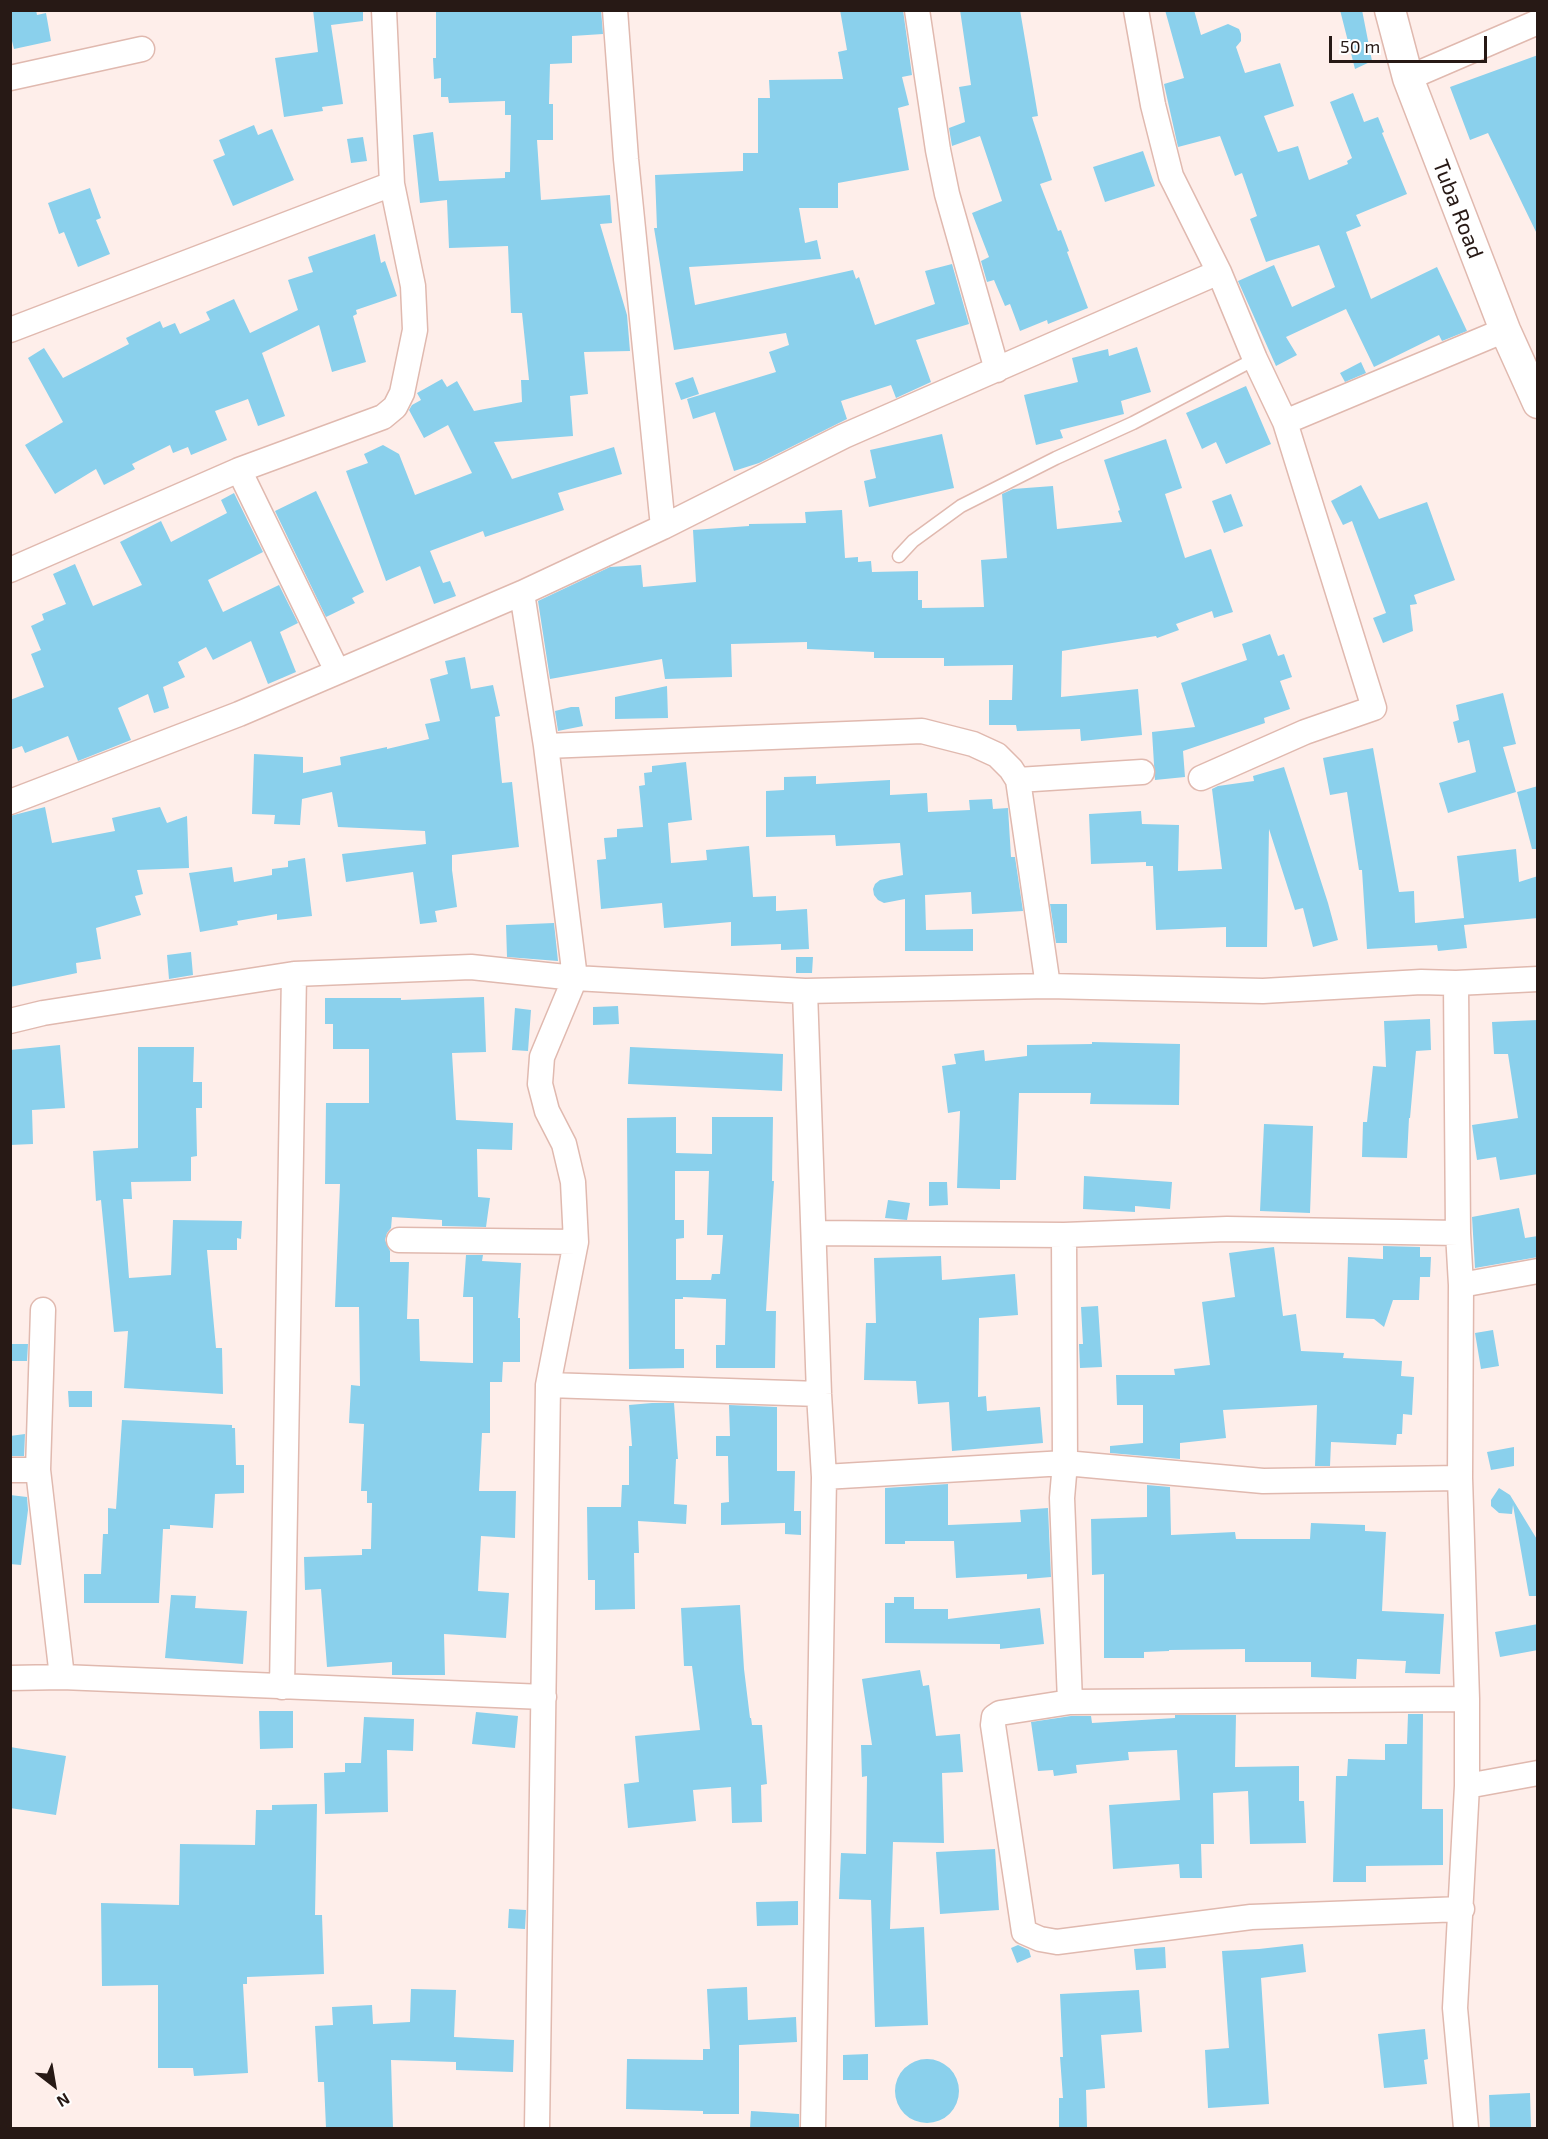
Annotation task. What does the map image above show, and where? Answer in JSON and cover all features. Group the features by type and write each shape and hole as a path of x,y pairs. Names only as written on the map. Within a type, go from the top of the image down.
{"street":[{"path":"10,570 239,470 383,417 395,407 402,393 415,330 413,286 392,184 384,10"},
{"path":"615,10 626,159 663,527"},
{"path":"917,10 938,150 947,194 997,370"},
{"path":"1136,10 1154,105 1171,176 1219,272 1255,359 1285,422 1374,708 1305,732 1201,778"},
{"name":"Tuba Road","path":"1390,10 1408,78 1504,330 1538,403"},
{"path":"1408,78 1538,22"},
{"path":"10,78 142,49"},
{"path":"10,330 392,184"},
{"path":"10,802 239,714 522,593 663,527 843,436 1219,272"},
{"path":"1285,422 1504,330"},
{"path":"239,470 338,671"},
{"path":"522,593 546,746 575,978 542,1057 540,1084 547,1111 564,1144 571,1172 576,1242 548,1385 537,2128"},
{"path":"546,746 922,731 973,744 997,755 1018,780 1048,986"},
{"path":"1018,780 1142,772"},
{"path":"10,1021 43,1013 294,974 471,967 575,978 805,991 1048,986 1263,991 1421,982 1456,983 1538,979"},
{"path":"282,1686 294,974"},
{"path":"1456,983 1458,1233 1461,1285 1460,1478 1467,1699 1467,1786 1455,2008 1466,2128"},
{"path":"805,991 824,1477 813,2128"},
{"path":"814,1233 1064,1235 1227,1229 1458,1233"},
{"path":"1064,1235 1065,1463 1062,1498 1070,1701"},
{"path":"399,1240 576,1242"},
{"path":"1461,1285 1538,1271"},
{"path":"43,1310 38,1470 62,1677"},
{"path":"548,1385 819,1394"},
{"path":"824,1477 1065,1463 1263,1481 1460,1478"},
{"path":"10,1470 38,1470"},
{"path":"10,1678 62,1677 544,1697"},
{"path":"1462,1909 1251,1917 1057,1942 1041,1939 1024,1932 993,1725 994,1717 1000,1713 1070,1701 1467,1699"},
{"path":"1467,1786 1538,1773"}],"lane":[{"path":"899,556 913,541 961,506 1056,458 1133,423 1255,359"}],"building":[{"path":"10,10 36,10 37,15 46,13 51,41 14,49 10,33"},
{"path":"313,10 363,10 363,21 331,25 343,104 322,107 323,111 284,117 275,58 318,52"},
{"path":"436,10 601,10 603,34 572,36 572,63 550,64 549,104 553,104 553,140 537,140 541,200 610,195 612,223 600,224 627,315 630,351 584,352 588,394 570,396 573,436 494,442 512,479 614,447 622,474 558,493 564,510 485,537 483,531 430,551 443,583 450,581 456,596 434,604 420,566 386,581 346,471 368,463 364,454 383,445 399,454 415,495 472,473 448,425 424,438 409,410 412,405 421,400 417,393 442,379 447,387 457,381 474,411 522,402 521,380 529,380 522,313 511,313 508,246 449,248 447,200 420,203 413,135 433,132 439,181 505,178 505,172 510,172 511,115 505,115 505,101 449,103 448,97 441,97 441,78 434,79"},
{"path":"840,10 903,10 912,75 902,77 909,105 898,108 909,170 838,183 838,208 799,208 805,243 817,240 821,259 689,267 695,305 853,270 856,279 859,277 875,325 935,304 925,271 952,264 969,324 916,340 931,382 896,398 891,385 841,401 847,419 759,463 734,471 715,412 693,419 687,399 776,372 769,352 789,345 786,333 674,350 654,228 657,228 655,175 743,171 743,153 758,153 758,98 770,98 769,80 843,79 838,52 847,50"},
{"path":"960,10 1020,10 1038,116 1032,117 1052,180 1040,184 1058,231 1061,230 1088,308 1048,324 1047,320 1020,331 1010,304 1005,306 994,280 987,282 981,261 989,257 972,213 1002,201 980,136 952,146 949,128 965,122 959,87 971,85"},
{"path":"1165,10 1194,10 1201,35 1228,24 1239,29 1241,41 1236,47 1245,73 1280,63 1294,106 1264,116 1278,152 1298,146 1309,180 1348,164 1347,161 1352,158 1330,102 1353,93 1364,122 1378,117 1384,132 1382,133 1407,194 1356,215 1361,226 1346,232 1371,299 1437,267 1467,331 1442,341 1439,335 1374,367 1346,309 1286,337 1297,355 1276,366 1238,281 1274,265 1292,307 1335,287 1319,245 1266,262 1250,219 1257,216 1242,173 1235,176 1220,136 1178,147 1164,84 1184,78"},
{"path":"1340,10 1362,10 1372,61 1355,69"},
{"path":"1538,55 1538,236 1488,133 1470,140 1450,87"},
{"path":"254,125 258,135 272,129 294,180 233,206 213,160 225,155 219,140"},
{"path":"363,137 367,161 351,163 347,139"},
{"path":"1143,151 1155,186 1105,202 1093,167"},
{"path":"90,188 101,218 96,220 110,254 78,267 64,232 59,234 48,203"},
{"path":"375,234 381,263 385,261 397,296 356,310 357,314 353,316 366,362 332,372 319,325 262,353 285,416 258,426 248,399 215,411 227,440 191,455 188,447 173,453 170,445 132,464 135,469 104,485 96,469 55,494 25,445 63,422 28,358 44,348 63,378 129,344 126,338 160,321 163,328 175,323 180,334 210,320 206,312 234,299 250,333 298,310 288,280 313,272 308,257"},
{"path":"1137,347 1151,392 1121,401 1124,414 1060,430 1063,438 1036,445 1024,395 1078,382 1072,358 1108,349 1109,356"},
{"path":"1361,362 1366,373 1345,382 1340,373"},
{"path":"693,377 699,394 681,400 675,383"},
{"path":"1246,386 1271,444 1226,464 1216,442 1202,449 1186,413"},
{"path":"942,434 954,488 869,507 864,481 876,478 870,450"},
{"path":"1166,439 1182,488 1165,494 1185,558 1211,549 1233,612 1214,618 1212,611 1176,624 1179,630 1157,638 1156,636 1062,651 1061,697 1138,689 1142,735 1081,741 1080,729 1017,731 1016,725 989,725 989,700 1012,700 1013,665 944,666 944,658 874,658 874,652 807,649 807,642 731,644 732,677 665,679 662,659 550,679 538,601 610,567 641,565 643,587 696,582 693,530 749,526 749,524 806,523 805,512 842,510 845,558 858,557 858,562 871,561 872,572 918,571 918,600 922,600 922,608 984,607 981,560 1007,558 1002,494 1013,489 1053,486 1057,529 1122,522 1104,460"},
{"path":"1361,485 1379,519 1427,502 1455,580 1414,595 1417,604 1410,605 1413,631 1383,643 1373,618 1386,613 1352,521 1343,525 1331,501"},
{"path":"316,491 364,592 352,598 355,603 326,617 275,511"},
{"path":"234,493 263,552 208,580 223,612 279,585 298,623 280,632 296,672 268,684 251,641 213,660 206,647 178,662 185,677 163,687 169,708 154,713 148,694 118,708 131,740 78,761 68,736 25,753 22,746 10,750 10,700 44,687 31,654 41,650 31,626 44,620 42,614 66,604 53,574 75,564 93,606 142,585 120,542 161,521 171,542 227,513 221,500"},
{"path":"1231,494 1243,526 1224,533 1212,501"},
{"path":"1270,634 1278,656 1284,654 1292,677 1280,681 1290,709 1264,718 1265,723 1183,751 1185,777 1155,780 1152,732 1195,727 1181,683 1247,660 1242,644"},
{"path":"465,657 471,689 493,685 500,716 495,717 502,783 512,782 519,847 452,855 457,907 435,911 437,922 420,924 413,872 346,882 342,854 426,844 425,831 338,827 332,792 302,799 300,825 274,824 275,815 252,814 254,754 303,757 303,773 341,765 340,757 429,739 425,724 440,721 430,679 448,674 445,661"},
{"path":"667,686 668,718 615,719 615,697"},
{"path":"1503,693 1516,744 1503,747 1516,792 1448,813 1439,783 1476,772 1469,740 1458,743 1453,722 1459,720 1456,705"},
{"path":"579,707 583,726 558,731 555,711"},
{"path":"1373,748 1399,892 1414,891 1415,923 1464,918 1457,856 1516,849 1519,882 1538,876 1538,918 1464,925 1467,948 1438,951 1437,945 1367,949 1362,870 1359,870 1347,792 1330,795 1323,758"},
{"path":"686,762 692,820 668,823 671,863 707,860 706,850 749,846 753,897 776,896 776,911 807,909 809,949 781,950 781,944 731,946 731,922 664,928 662,903 601,909 597,860 606,859 604,838 617,837 617,829 643,827 639,786 645,785 644,773 652,772 652,766"},
{"path":"1284,767 1338,940 1313,947 1303,908 1295,910 1269,829 1267,947 1226,947 1226,927 1156,930 1153,866 1146,866 1146,862 1091,864 1089,814 1141,811 1142,824 1179,825 1178,871 1222,869 1212,789 1218,786 1254,781 1253,776"},
{"path":"816,776 816,784 890,780 890,795 927,793 928,812 970,810 969,800 992,799 993,809 1008,808 1011,857 1015,857 1023,911 972,914 971,892 925,895 926,930 973,929 973,951 905,951 905,899 884,903 874,895 873,889 880,880 903,875 900,843 836,846 835,835 766,837 766,791 784,790 784,777"},
{"path":"1538,786 1538,849 1532,849 1517,792"},
{"path":"45,807 52,843 115,831 112,818 160,807 167,823 187,816 189,868 137,870 143,894 135,896 141,915 96,928 101,959 76,963 77,973 10,987 10,816"},
{"path":"305,858 312,916 277,920 277,914 237,921 238,925 200,932 189,873 232,867 234,882 272,875 272,869 288,867 288,861"},
{"path":"1050,904 1067,904 1067,943 1056,943"},
{"path":"554,923 558,961 507,957 506,925"},
{"path":"191,952 193,975 169,979 167,955"},
{"path":"796,957 813,957 812,973 796,973"},
{"path":"484,997 486,1052 452,1053 456,1120 513,1123 512,1150 477,1149 478,1197 490,1198 486,1227 442,1226 442,1220 392,1217 391,1228 385,1240 390,1251 390,1262 409,1262 407,1319 419,1319 420,1361 473,1363 473,1297 463,1297 466,1255 483,1255 482,1261 521,1263 518,1318 520,1318 520,1362 503,1362 502,1382 490,1382 490,1433 482,1433 479,1491 516,1491 515,1538 481,1536 478,1591 509,1593 506,1638 444,1634 445,1675 392,1675 392,1662 327,1667 321,1589 305,1590 304,1557 362,1555 362,1549 371,1549 372,1503 367,1503 367,1491 361,1491 364,1424 349,1423 351,1385 360,1386 359,1307 335,1307 340,1184 325,1184 326,1103 369,1103 369,1049 333,1049 333,1024 325,1024 325,998 401,998 401,1000"},
{"path":"618,1006 619,1024 593,1025 593,1007"},
{"path":"515,1008 531,1010 528,1051 512,1050"},
{"path":"1430,1019 1431,1050 1416,1051 1407,1158 1362,1157 1363,1122 1367,1122 1373,1066 1386,1067 1384,1021"},
{"path":"1538,1020 1538,1174 1500,1180 1496,1157 1477,1160 1472,1125 1518,1118 1508,1054 1494,1054 1492,1022"},
{"path":"1092,1042 1180,1044 1179,1105 1090,1104 1091,1093 1019,1093 1016,1180 1000,1180 1000,1189 957,1188 960,1111 948,1113 942,1066 956,1064 954,1054 984,1050 985,1061 1027,1056 1027,1045 1092,1044"},
{"path":"60,1045 65,1108 32,1110 33,1144 10,1145 10,1050"},
{"path":"138,1047 194,1047 193,1082 202,1082 202,1108 196,1108 197,1156 191,1157 191,1181 131,1182 132,1199 123,1199 129,1278 171,1275 173,1220 242,1221 241,1239 237,1238 237,1250 207,1250 216,1348 222,1348 223,1394 124,1388 128,1331 114,1332 101,1200 96,1201 93,1151 138,1148"},
{"path":"630,1047 783,1054 782,1091 628,1084"},
{"path":"676,1117 676,1153 712,1154 712,1117 773,1117 772,1181 774,1181 766,1311 776,1311 775,1368 716,1368 716,1345 725,1345 726,1299 683,1297 683,1299 675,1299 675,1349 684,1349 684,1368 629,1369 627,1118","holes":["675,1171 709,1171 707,1235 723,1235 720,1274 712,1274 711,1280 676,1280 676,1239 684,1238 684,1220 675,1220"]},
{"path":"1264,1124 1313,1126 1310,1213 1260,1211"},
{"path":"1084,1176 1172,1182 1170,1209 1135,1206 1135,1212 1083,1209"},
{"path":"929,1182 947,1182 948,1205 929,1206"},
{"path":"888,1200 910,1203 907,1220 885,1218"},
{"path":"1519,1208 1525,1238 1538,1236 1538,1257 1475,1268 1472,1217"},
{"path":"1383,1246 1420,1247 1420,1257 1431,1257 1430,1277 1420,1277 1419,1300 1393,1300 1384,1327 1374,1319 1346,1318 1348,1257 1383,1259"},
{"path":"1274,1247 1283,1316 1296,1314 1301,1351 1344,1353 1343,1358 1402,1361 1401,1376 1414,1377 1412,1415 1403,1414 1402,1434 1397,1434 1396,1445 1331,1442 1330,1466 1315,1466 1317,1405 1223,1410 1226,1438 1180,1443 1180,1459 1110,1453 1110,1446 1143,1443 1143,1405 1117,1405 1116,1375 1175,1375 1174,1369 1210,1365 1202,1302 1235,1297 1229,1253"},
{"path":"941,1256 942,1280 1015,1274 1018,1315 979,1318 978,1397 986,1396 987,1411 1040,1407 1043,1443 952,1451 949,1402 918,1404 916,1381 864,1380 866,1323 876,1323 874,1258"},
{"path":"1098,1306 1102,1367 1080,1368 1079,1344 1083,1344 1081,1307"},
{"path":"1493,1330 1499,1366 1481,1369 1475,1333"},
{"path":"10,1344 28,1344 27,1361 10,1361"},
{"path":"68,1391 92,1391 92,1407 69,1407"},
{"path":"674,1403 678,1459 676,1459 674,1504 687,1505 686,1524 638,1521 639,1553 634,1553 635,1609 595,1610 595,1580 588,1580 587,1507 621,1507 622,1485 629,1485 629,1446 632,1446 629,1405"},
{"path":"729,1405 777,1407 777,1471 795,1471 794,1511 801,1511 801,1535 785,1534 785,1523 721,1525 721,1503 729,1502 728,1456 716,1456 716,1436 730,1436"},
{"path":"122,1420 232,1425 232,1428 235,1428 236,1465 244,1465 244,1493 215,1494 213,1528 170,1525 170,1529 163,1529 159,1603 84,1603 84,1574 101,1574 103,1534 108,1534 108,1508 116,1509"},
{"path":"25,1434 24,1456 10,1456 10,1436"},
{"path":"1514,1447 1514,1466 1491,1470 1487,1452"},
{"path":"948,1484 948,1525 1021,1522 1020,1510 1048,1508 1051,1577 1027,1579 1027,1574 956,1578 954,1541 905,1541 905,1544 885,1544 885,1488"},
{"path":"1147,1485 1170,1487 1171,1535 1235,1532 1236,1539 1310,1539 1311,1523 1365,1525 1365,1531 1386,1532 1382,1611 1444,1614 1440,1674 1405,1673 1406,1661 1357,1659 1356,1679 1311,1677 1311,1662 1245,1662 1245,1649 1169,1650 1144,1652 1144,1658 1104,1658 1104,1574 1092,1575 1091,1519 1147,1517"},
{"path":"1499,1488 1510,1495 1538,1541 1538,1596 1529,1596 1513,1505 1512,1514 1499,1513 1491,1506 1491,1500"},
{"path":"10,1495 27,1497 28,1510 21,1565 10,1564"},
{"path":"171,1595 196,1596 195,1608 247,1611 243,1664 165,1658"},
{"path":"894,1597 914,1597 914,1609 948,1609 948,1619 1040,1608 1044,1644 1000,1649 1000,1644 885,1643 885,1603 894,1603"},
{"path":"740,1605 750,1718 752,1725 762,1725 767,1784 761,1785 762,1822 732,1823 731,1787 693,1790 696,1821 628,1828 624,1784 639,1782 635,1736 700,1730 692,1666 684,1666 681,1608"},
{"path":"1538,1624 1538,1650 1500,1657 1495,1632"},
{"path":"920,1670 923,1686 929,1685 936,1736 960,1734 963,1772 942,1773 944,1843 893,1842 890,1929 924,1927 928,2025 875,2027 871,1900 839,1899 841,1853 866,1854 867,1776 862,1777 861,1745 872,1745 862,1679"},
{"path":"259,1711 293,1711 293,1748 260,1749"},
{"path":"476,1712 518,1716 515,1748 472,1744"},
{"path":"1408,1714 1423,1714 1422,1809 1443,1809 1443,1865 1366,1866 1366,1882 1333,1882 1336,1776 1347,1776 1348,1759 1385,1760 1385,1744 1407,1744"},
{"path":"1175,1715 1236,1715 1235,1767 1299,1766 1299,1801 1304,1801 1306,1843 1250,1844 1248,1791 1213,1793 1214,1844 1201,1844 1202,1878 1180,1878 1179,1864 1113,1869 1109,1805 1180,1800 1177,1750 1128,1752 1129,1760 1076,1765 1077,1773 1054,1776 1053,1770 1038,1771 1031,1722 1071,1716 1091,1716 1092,1723 1175,1718"},
{"path":"364,1717 414,1719 413,1751 387,1750 388,1812 325,1814 324,1773 345,1772 345,1763 361,1763"},
{"path":"10,1747 66,1756 56,1815 10,1808"},
{"path":"317,1804 315,1915 322,1915 324,1974 247,1977 247,1984 243,1984 248,2073 194,2076 193,2068 158,2068 158,1985 102,1986 101,1903 179,1905 180,1844 255,1845 256,1810 272,1810 272,1805"},
{"path":"995,1849 999,1910 940,1914 936,1852"},
{"path":"798,1901 798,1925 757,1926 756,1902"},
{"path":"509,1909 526,1910 525,1929 508,1928"},
{"path":"1303,1944 1306,1972 1261,1978 1269,2104 1208,2108 1205,2050 1229,2048 1222,1951"},
{"path":"1018,1945 1029,1950 1031,1957 1017,1963 1011,1948"},
{"path":"1165,1947 1166,1968 1136,1970 1134,1949"},
{"path":"747,1987 748,2020 796,2017 797,2042 739,2045 739,2114 626,2109 627,2059 703,2060 703,2049 710,2049 707,1989"},
{"path":"411,1989 456,1990 454,2037 514,2040 513,2072 456,2070 456,2062 391,2060 393,2128 326,2128 324,2082 318,2082 315,2026 333,2025 332,2007 372,2005 373,2024 410,2022"},
{"path":"1139,1990 1142,2032 1101,2035 1105,2088 1086,2090 1087,2127 1059,2128 1059,2098 1063,2098 1060,2057 1063,2057 1060,1994"},
{"path":"1425,2029 1428,2059 1424,2060 1427,2084 1384,2088 1378,2034"},
{"path":"868,2054 868,2080 843,2080 843,2055"},
{"path":"927,2059 950,2068 959,2091 950,2114 927,2123 904,2114 895,2091 904,2068"},
{"path":"1530,2093 1531,2128 1490,2128 1489,2095"},
{"path":"751,2111 799,2114 799,2128 750,2128"}]}
